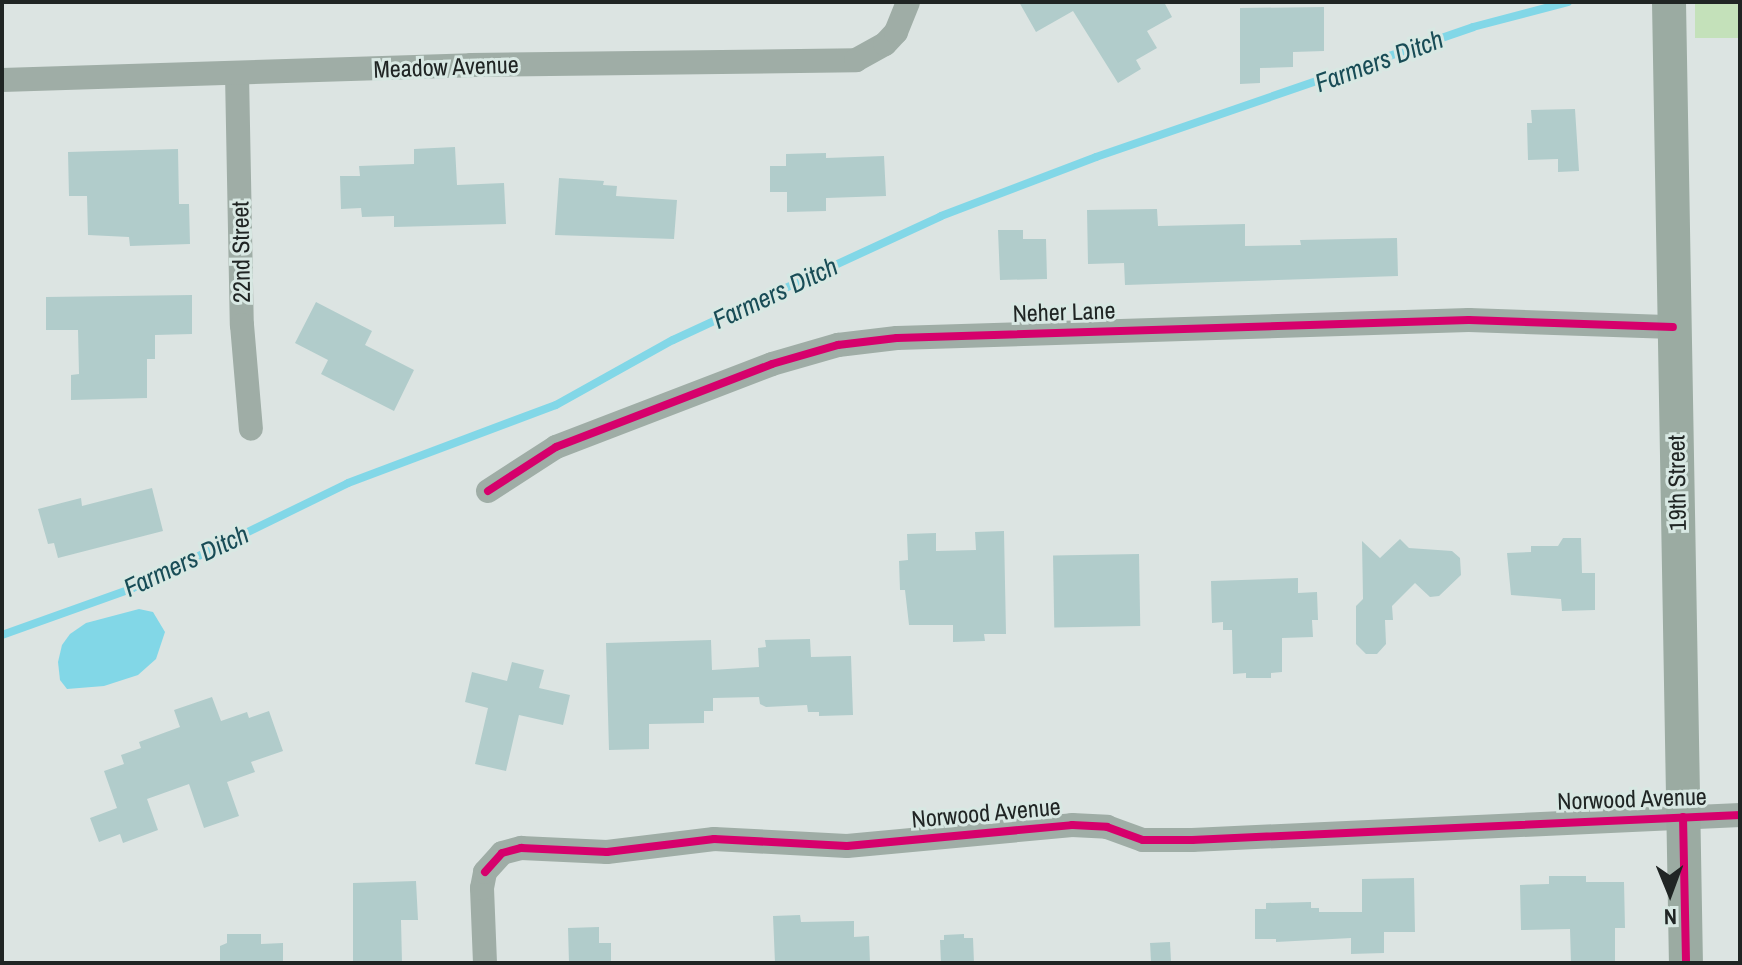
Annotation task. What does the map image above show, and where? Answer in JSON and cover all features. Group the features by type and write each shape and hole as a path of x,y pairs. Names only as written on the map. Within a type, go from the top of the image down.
{"street":[{"name":"Meadow Avenue","path":"2,80 471,65 824,63 856,60 885,44 896,32 908,2"},
{"name":"19th Street","path":"1669,2 1686,963"},
{"name":"22nd Street","path":"237,74 242,325 251,429"},
{"name":"Neher Lane","path":"488,491 556,447 772,364 838,345 912,337 1469,320 1673,327"},
{"name":"Norwood Avenue","path":"485,963 482,888 485,872 502,853 521,848 607,852 714,839 847,846 1072,825 1107,827 1143,840 1192,840 1740,815"}],"green space":[{"path":"1695,2 1740,2 1740,38 1695,38"}],"water":[{"path":"139,609 153,612 165,632 156,659 138,675 104,686 67,689 60,680 58,662 62,645 70,634 86,623"}],"building":[{"path":"1019,2 1164,2 1172,17 1147,31 1157,48 1136,60 1141,69 1118,83 1073,11 1036,32"},
{"path":"1324,7 1324,51 1293,52 1293,67 1260,68 1260,83 1240,84 1240,8"},
{"path":"1575,109 1579,171 1558,172 1558,159 1528,160 1527,123 1532,123 1531,110"},
{"path":"455,147 457,185 504,183 506,224 394,227 394,216 362,217 361,208 341,209 340,176 360,176 359,166 414,164 414,149"},
{"path":"178,149 179,204 189,204 190,244 130,246 129,237 88,235 87,196 69,196 68,152"},
{"path":"826,153 826,158 884,156 886,196 826,198 826,211 787,212 787,192 770,192 770,166 786,166 786,154"},
{"path":"559,178 604,181 603,185 617,186 616,196 677,200 674,239 555,235"},
{"path":"1157,209 1158,226 1245,224 1245,246 1301,245 1300,240 1397,238 1398,276 1125,285 1124,263 1088,264 1087,210"},
{"path":"998,230 1023,230 1023,239 1046,239 1047,279 1000,280"},
{"path":"192,295 192,334 155,335 155,359 147,359 147,398 71,400 71,375 79,374 78,330 46,330 46,297"},
{"path":"316,302 372,331 365,345 414,370 394,411 321,374 328,360 295,343"},
{"path":"152,488 163,531 58,558 54,543 48,544 38,509 81,498 82,506"},
{"path":"1004,531 1006,634 984,634 985,641 953,642 953,625 909,625 905,590 900,590 899,561 908,560 907,534 936,533 936,551 976,550 975,532"},
{"path":"1563,538 1581,538 1582,573 1595,573 1595,610 1562,611 1561,599 1511,595 1507,553 1531,552 1531,546 1558,546"},
{"path":"1400,539 1409,548 1452,551 1460,558 1461,575 1439,596 1430,597 1415,583 1392,606 1393,620 1385,620 1386,644 1377,654 1366,654 1356,644 1356,606 1363,599 1362,541 1380,558"},
{"path":"1139,554 1140,626 1054,627 1053,556"},
{"path":"1298,578 1298,593 1317,592 1318,620 1312,620 1313,637 1282,638 1282,672 1271,673 1271,678 1246,678 1246,673 1233,674 1232,630 1223,630 1223,622 1212,623 1211,581"},
{"path":"810,639 811,657 851,656 853,715 819,716 819,712 808,712 807,705 766,707 760,704 759,697 713,698 713,711 704,711 704,723 649,724 649,749 609,750 606,643 711,640 712,670 759,667 758,648 766,647 765,640"},
{"path":"512,662 544,670 539,688 570,695 563,725 519,715 506,771 475,764 488,708 465,702 472,672 507,681"},
{"path":"212,697 221,721 247,712 249,718 269,711 283,751 251,762 255,772 227,782 239,816 204,828 189,784 147,799 158,830 123,843 120,834 99,842 90,818 117,808 104,771 124,764 121,755 141,748 139,742 180,727 174,710"},
{"path":"1549,876 1586,876 1586,882 1624,882 1625,928 1615,928 1615,963 1571,963 1570,929 1521,930 1520,885 1549,884"},
{"path":"1414,878 1415,932 1384,932 1384,953 1351,954 1351,938 1276,942 1276,939 1255,939 1255,909 1266,909 1266,903 1311,902 1311,908 1319,908 1319,912 1362,912 1362,879"},
{"path":"416,881 418,920 401,920 402,963 353,963 353,883"},
{"path":"800,915 801,922 854,921 854,937 869,936 870,963 775,963 773,916"},
{"path":"599,927 599,943 611,943 611,963 569,963 568,928"},
{"path":"227,934 261,934 261,944 283,943 283,963 220,963 220,946 227,943"},
{"path":"964,934 964,938 973,938 974,963 941,963 940,940 944,940 944,935"},
{"path":"1170,942 1171,963 1151,963 1150,943"}],"waterway":[{"name":"Farmers Ditch","path":"2,635 133,588 348,483 556,405 673,340 941,216 1096,157 1473,27 1568,2"}],"cycle path":[{"path":"488,491 556,447 772,364 838,345 897,338 1469,320 1673,327"},
{"path":"485,872 502,853 521,848 607,852 714,839 847,846 1072,825 1107,827 1143,840 1192,840 1740,815"},
{"path":"1683,817 1686,963"}]}
